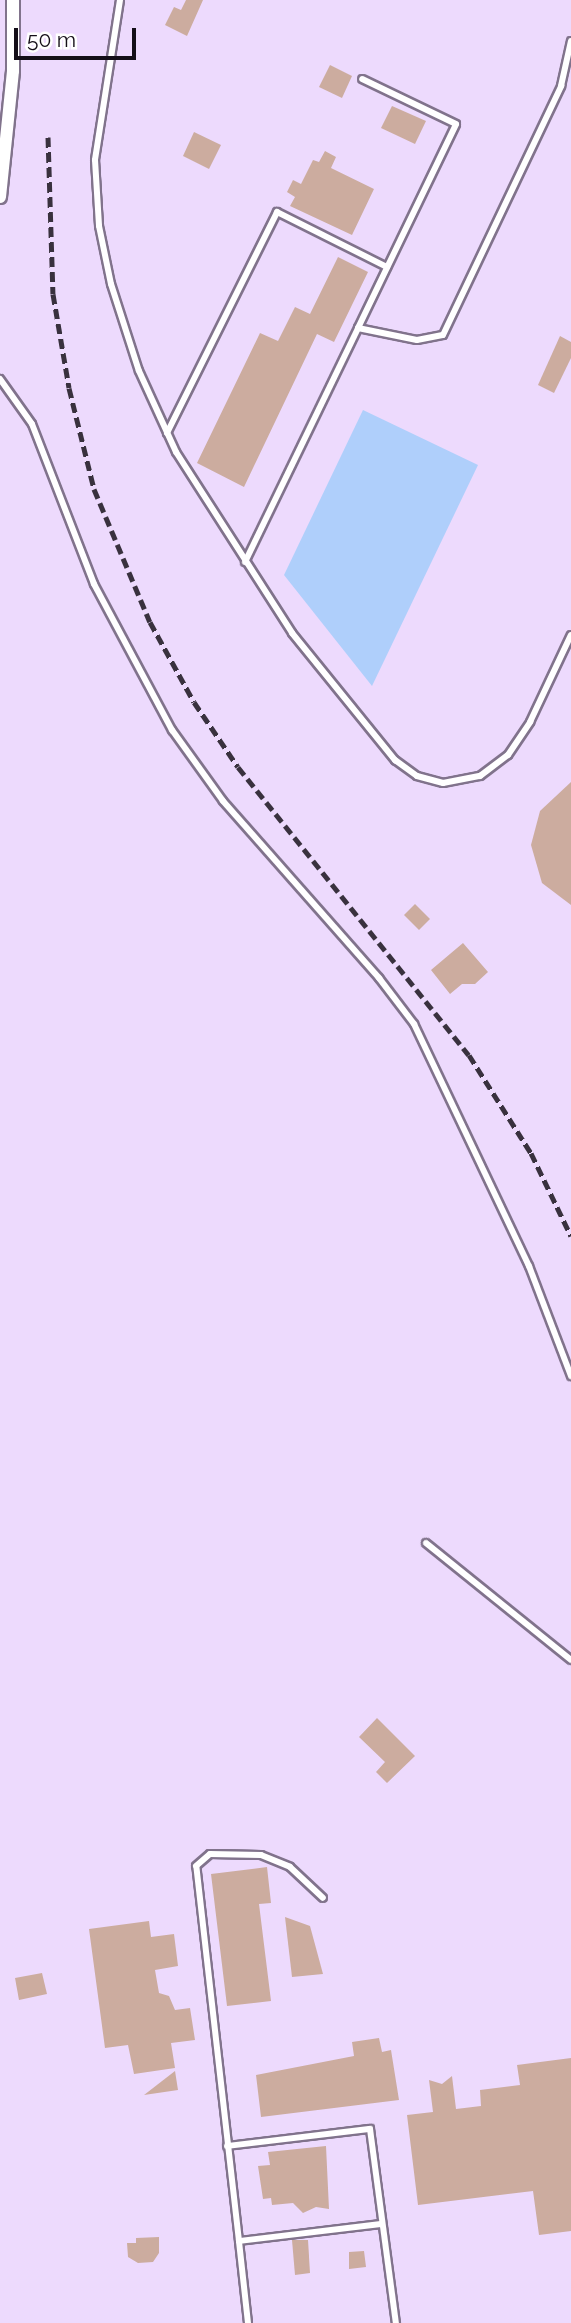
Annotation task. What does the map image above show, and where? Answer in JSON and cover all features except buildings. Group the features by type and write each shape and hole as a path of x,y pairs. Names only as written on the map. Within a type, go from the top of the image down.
{"street":[{"path":"0,197 12,82 13,0"}],"lane":[{"path":"120,0 95,160 97,212 127,339 167,433 245,562 297,639 380,744 402,766 426,779 461,781 489,772 502,761 530,722 571,635"},
{"path":"358,328 416,340 443,335 561,86 571,41"},
{"path":"245,562 456,124 362,79"},
{"path":"167,433 277,212 387,267"},
{"path":"0,379 32,424 94,584 176,736 223,801 379,978 414,1024 529,1266 571,1376"},
{"path":"426,1543 571,1660"},
{"path":"248,2323 197,1866 210,1854 261,1855 290,1867 323,1898"},
{"path":"227,2146 370,2129 396,2323"},
{"path":"239,2241 382,2224"}],"shaded area":[{"path":"0,0 571,0 571,2323 0,2323"}],"water":[{"path":"363,410 478,465 372,686 284,575"}],"railway":[{"path":"48,137 53,294 69,388 94,489 150,622 194,702 238,767 469,1055 531,1153 571,1236"}]}
